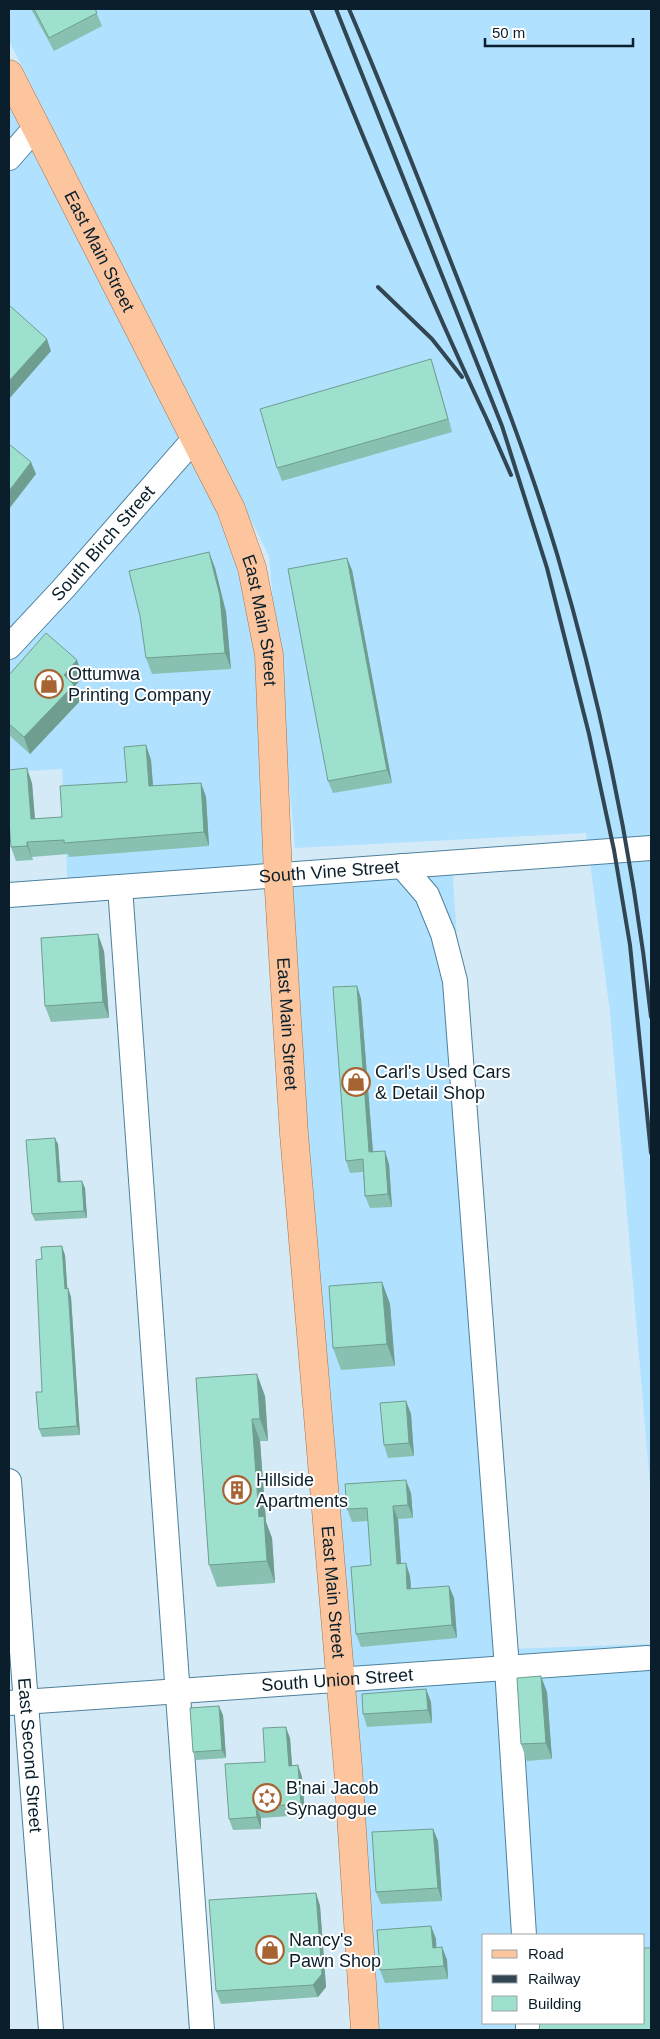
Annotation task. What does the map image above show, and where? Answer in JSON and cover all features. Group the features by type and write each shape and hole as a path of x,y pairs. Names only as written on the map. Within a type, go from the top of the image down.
{"main road":[{"name":"East Main Street","path":"9,74 196,437 231,509 252,568 258,594 269,655 278,875 294,1134 340,1680 365,2030"}],"street":[{"path":"9,158 36,127"},
{"name":"South Birch Street","path":"9,647 63,589 196,437"},
{"name":"South Vine Street","path":"9,895 651,848"},
{"path":"402,866 427,895 443,934 455,981 507,1668 524,1934"},
{"path":"120,887 202,2030"},
{"name":"East Second Street","path":"9,1481 17,1703 51,2030"},
{"name":"South Union Street","path":"17,1703 648,1658"}],"shaded area":[{"path":"9,9 651,9 651,1497 610,1012 586,833 295,848 269,556 9,41"},
{"path":"9,74 252,568 278,875 68,891 62,769 9,772"},
{"path":"452,863 505,1649 651,1644 651,2030 365,2030 278,875"}],"building":[{"path":"34,9 95,9 97,13 49,38"},
{"path":"9,305 47,339 9,381"},
{"path":"431,359 448,419 277,468 260,409"},
{"path":"9,444 31,462 9,491"},
{"path":"209,552 220,596 225,653 146,658 140,616 129,571"},
{"path":"347,558 387,770 328,781 288,569"},
{"path":"46,633 77,660 64,675 74,685 24,737 9,724 9,675"},
{"path":"146,745 149,786 201,783 204,832 64,843 64,840 27,842 27,846 11,847 9,770 27,768 31,819 62,817 60,786 127,782 124,747"},
{"path":"98,934 103,1002 45,1006 41,938"},
{"name":"Carl's Used Cars & Detail Shop","path":"357,986 369,1152 385,1151 388,1194 365,1196 363,1159 346,1161 333,987"},
{"path":"55,1138 58,1182 82,1181 84,1211 32,1214 26,1140"},
{"path":"62,1246 65,1289 68,1288 77,1426 39,1429 36,1392 42,1392 36,1260 42,1259 41,1247"},
{"path":"382,1282 387,1344 333,1348 329,1286"},
{"name":"Hillside Apartments","path":"257,1374 260,1419 252,1419 259,1517 264,1516 267,1561 209,1565 196,1378"},
{"path":"406,1401 409,1443 384,1445 380,1403"},
{"path":"406,1480 408,1505 393,1506 397,1564 406,1563 407,1589 449,1586 452,1625 356,1634 351,1567 371,1565 367,1508 347,1509 345,1484"},
{"path":"541,1676 546,1743 521,1744 517,1678"},
{"path":"426,1689 428,1710 363,1714 362,1694"},
{"path":"219,1706 222,1750 193,1752 190,1708"},
{"path":"286,1727 289,1766 298,1765 301,1804 256,1807 257,1817 229,1819 225,1764 265,1762 263,1728"},
{"path":"433,1829 438,1888 376,1892 372,1832"},
{"name":"Nancy's Pawn Shop","path":"316,1893 322,1974 313,1985 216,1991 209,1900"},
{"path":"431,1926 433,1948 442,1947 444,1966 380,1970 377,1930"},
{"path":"645,1948 651,1948 651,2030 539,2030 540,2024 645,2024"}],"railway":[{"path":"311,9 420,271 490,426"},
{"path":"336,9 502,426 547,568 589,734 614,850 630,945 651,1153"},
{"path":"349,9 407,149 487,355 547,520 573,611 602,726 626,842 651,1017"},
{"path":"378,287 432,339 462,377"},
{"path":"487,420 511,475"}],"place":[{"name":"Ottumwa Printing Company","path":"49,684"},
{"name":"Carl's Used Cars & Detail Shop","path":"356,1082"},
{"name":"Hillside Apartments","path":"237,1490"},
{"name":"B'nai Jacob Synagogue","path":"267,1798"},
{"name":"Nancy's Pawn Shop","path":"270,1950"}]}
